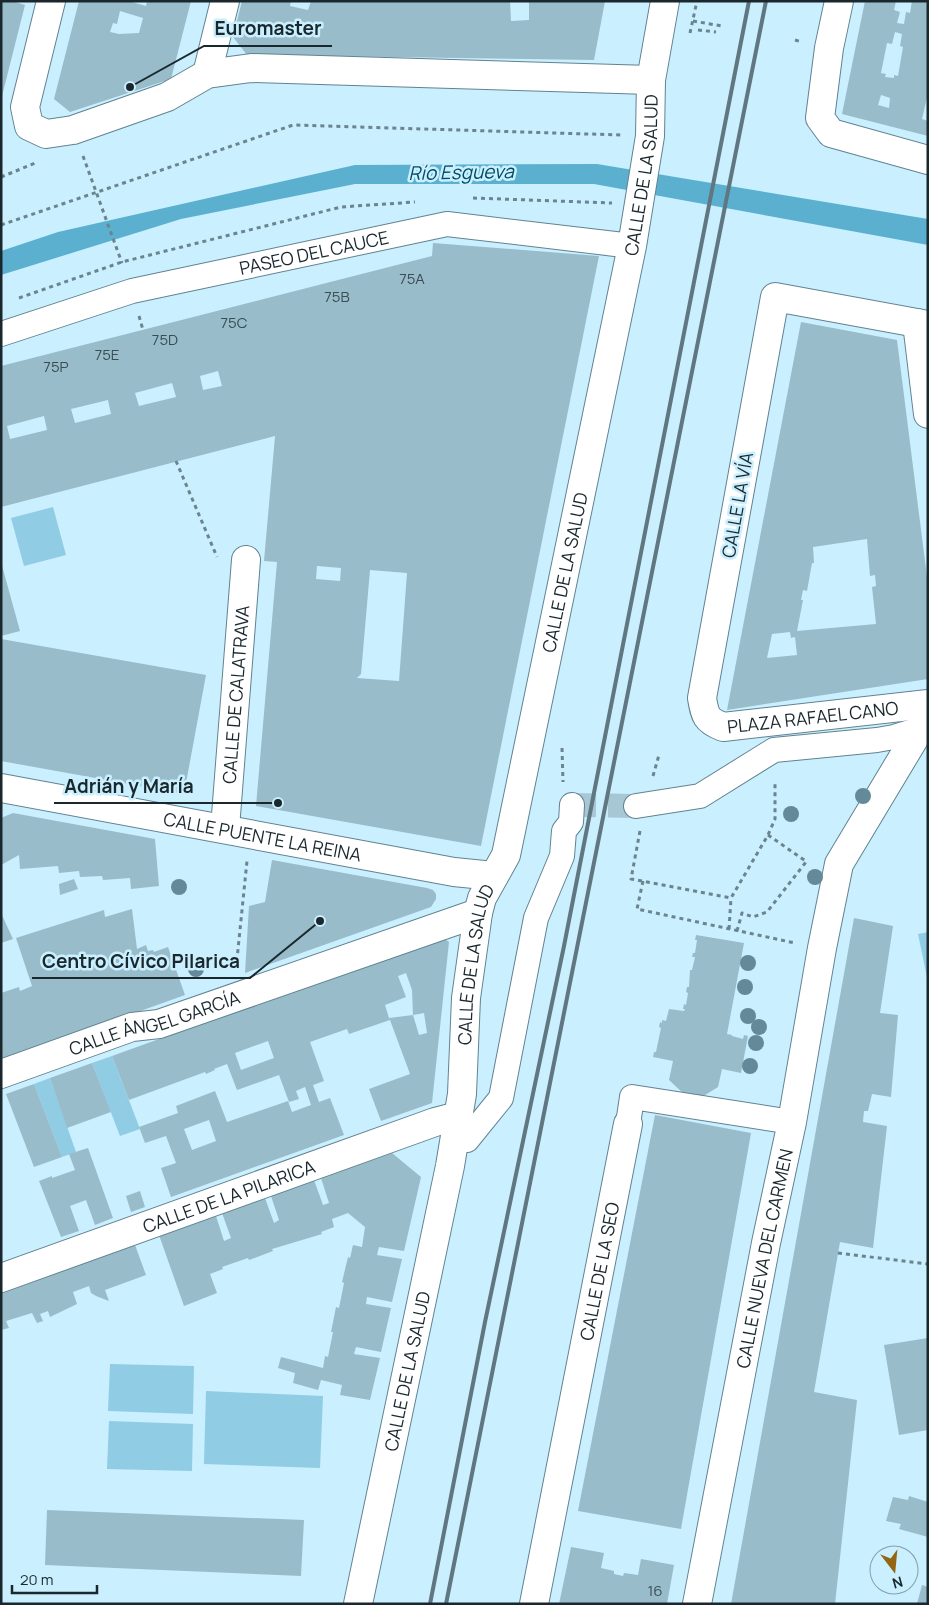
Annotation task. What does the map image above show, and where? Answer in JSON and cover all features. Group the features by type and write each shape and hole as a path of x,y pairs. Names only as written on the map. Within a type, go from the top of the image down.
{"street":[{"path":"51,1 25,107 29,126 46,134 73,130 167,97 207,74 251,68 651,80"},
{"path":"207,74 225,1"},
{"name":"CALLE DE LA SALUD","path":"358,1604 462,1094 466,998 478,913 482,898 506,855 632,246 639,204 639,136 665,1"},
{"path":"839,1 829,48 820,118 831,133 928,160"},
{"name":"PASEO DEL CAUCE","path":"1,334 132,291 447,224 632,246"},
{"name":"CALLE LA VÍA","path":"704,712 703,692 775,297 923,324"},
{"path":"923,324 928,414"},
{"name":"CALLE DE CALATRAVA","path":"225,828 246,570"},
{"name":"PLAZA RAFAEL CANO","path":"704,712 710,722 723,728 925,719"},
{"name":"PLAZA RAFAEL CANO","path":"636,806 700,796 774,750 894,737 925,719"},
{"name":"PLAZA RAFAEL CANO","path":"830,911 839,864 925,719"},
{"name":"CALLE PUENTE LA REINA","path":"1,788 225,828 454,872 494,876"},
{"path":"456,1128 467,1140 502,1098 536,918 562,856 564,831 571,822 572,805"},
{"name":"CALLE NUEVA DEL CARMEN","path":"697,1604 766,1243 792,1122 830,911"},
{"name":"CALLE ÁNGEL GARCÍA","path":"1,1074 132,1027 159,1024 478,913"},
{"name":"CALLE DE LA SEO","path":"534,1604 632,1097 792,1122"},
{"name":"CALLE DE LA PILARICA","path":"1,1278 435,1122 456,1128"}],"path":[{"path":"697,1 693,21 722,26"},
{"path":"698,30 716,32"},
{"path":"1,225 97,194 293,125 639,136"},
{"path":"73,130 122,262"},
{"path":"1,177 40,161"},
{"path":"176,461 216,557 246,570"},
{"path":"729,929 731,898 775,819 774,750"},
{"path":"640,832 631,879 731,898"},
{"path":"768,834 812,866"},
{"path":"233,999 247,856"},
{"path":"737,930 742,913 753,916 767,912 806,862"},
{"path":"643,881 637,910 779,940"},
{"path":"838,1253 928,1264"}],"shaded area":[{"path":"53,507 66,555 24,566 11,518"},
{"path":"928,932 928,982 918,934"},
{"path":"112,1056 140,1129 120,1136 92,1063"},
{"path":"50,1078 76,1152 62,1157 34,1084"},
{"path":"110,1364 194,1366 193,1414 108,1411"},
{"path":"206,1391 323,1396 320,1468 204,1464"},
{"path":"109,1421 193,1424 192,1471 107,1469"}],"water":[{"name":"Río Esgueva","path":"597,164 928,219 928,245 594,184 355,184 181,219 1,275 1,251 58,232 355,165"}],"building":[{"path":"1,1 12,1 25,5 2,96"},
{"path":"79,1 128,1 146,6 147,1 191,1 171,79 70,112 54,99","holes":["120,11 143,18 139,33 119,34 110,32 113,23 117,24"]},
{"path":"242,1 291,1 290,6 308,10 311,1 510,1 511,21 529,20 529,1 605,1 594,60 247,55 233,37"},
{"path":"865,1 896,1 894,10 900,12 897,23 904,24 906,12 910,13 912,1 928,1 928,93 922,119 928,121 928,136 842,114","holes":["895,32 902,34 900,46 903,47 898,76 894,75 894,78 885,77 886,74 881,73 887,43 892,44","881,95 890,98 889,108 878,105"]},
{"path":"433,243 599,256 481,846 256,806 277,562 264,561 275,436 1,507 1,366 432,256","holes":["218,371 222,386 203,390 200,376","172,383 176,397 139,406 135,393","108,400 111,414 75,423 71,409","44,416 47,430 10,439 7,426","317,566 341,568 340,581 316,579","370,570 407,573 399,681 357,678 361,674"]},
{"path":"801,322 897,340 928,585 928,679 727,710","holes":["867,539 870,576 875,575 876,586 872,587 876,624 797,631 803,590 807,591 812,563 814,563 813,547","790,632 791,638 795,637 797,655 767,658 772,634"]},
{"path":"1,562 20,631 1,636"},
{"path":"1,639 206,675 184,794 1,761"},
{"path":"13,813 155,839 159,886 131,889 130,878 103,880 102,876 80,877 79,871 59,873 58,866 20,869 19,855 1,865 1,818"},
{"path":"272,860 427,888 433,890 436,894 436,899 431,907 245,973 249,906 265,902"},
{"path":"74,879 78,889 60,895 59,884"},
{"path":"132,909 137,949 146,945 148,951 153,950 154,952 168,947 185,995 1,1061 1,993 19,987 20,991 32,986 16,938 104,910 105,917"},
{"path":"1,913 13,939 1,943"},
{"path":"854,918 893,926 880,1013 898,1015 891,1097 872,1094 868,1111 864,1111 863,1122 887,1126 873,1248 840,1242 814,1392 857,1400 835,1604 731,1604"},
{"path":"696,935 744,943 727,1034 743,1039 744,1035 748,1036 741,1073 722,1069 718,1087 702,1097 684,1094 669,1080 673,1061 653,1057 654,1052 656,1052 661,1028 659,1027 660,1022 662,1023 662,1020 666,1021 669,1009 684,1011 685,1009 683,1009 684,1004 686,1005 690,970 692,970 695,957 692,957 693,953 695,953"},
{"path":"442,937 449,942 432,1103 381,1121 369,1089 410,1074 390,1020 349,1034 347,1029 310,1042 324,1081 313,1085 319,1102 330,1098 344,1135 171,1197 161,1168 176,1163 166,1136 145,1143 139,1127 178,1113 176,1106 215,1091 227,1122 288,1101 292,1112 311,1105 305,1087 296,1091 299,1099 289,1102 279,1075 237,1090 227,1064 206,1074 205,1072 129,1100 112,1056","holes":["406,973 412,990 413,1015 389,1018 385,1005 406,997 398,976","424,1013 427,1033 419,1035 413,1015","268,1041 274,1058 241,1070 235,1053","209,1120 216,1141 192,1150 184,1129"]},
{"path":"92,1063 111,1112 67,1128 50,1078"},
{"path":"34,1084 62,1157 34,1167 6,1094"},
{"path":"655,1115 751,1133 681,1529 578,1511"},
{"path":"88,1148 113,1218 95,1225 86,1200 70,1206 79,1231 61,1237 39,1181 75,1170 69,1154"},
{"path":"392,1153 421,1177 404,1251 379,1247 377,1255 402,1259 392,1302 367,1297 366,1304 391,1308 381,1352 356,1347 354,1354 380,1358 370,1400 340,1395 342,1385 321,1380 318,1390 293,1383 295,1373 278,1368 281,1357 323,1368 325,1356 328,1357 336,1307 339,1308 344,1283 342,1282 348,1257 350,1258 353,1245 362,1247 365,1227 348,1213 332,1219 334,1227 321,1232 322,1234 272,1249 273,1251 249,1260 248,1258 222,1267 223,1269 210,1274 217,1293 184,1306 159,1235 216,1216 224,1241 231,1238 222,1213 265,1198 274,1223 279,1220 271,1196 314,1180 323,1205 329,1203 321,1178"},
{"path":"140,1191 145,1207 131,1212 126,1196"},
{"path":"135,1245 146,1275 105,1290 109,1301 91,1293 89,1286 73,1292 77,1304 50,1317 48,1311 40,1314 43,1321 37,1323 32,1313 6,1321 9,1328 1,1330 1,1293"},
{"path":"928,1338 928,1430 899,1435 884,1345"},
{"path":"909,1496 928,1502 928,1537 899,1529 901,1524 886,1521 893,1497 908,1500"},
{"path":"47,1510 304,1520 301,1576 45,1565"},
{"path":"571,1547 604,1553 601,1568 614,1571 614,1574 623,1576 624,1573 638,1575 641,1559 674,1565 667,1604 559,1604"},
{"path":"922,1585 928,1587 928,1604 917,1604"}],"tunnel":[{"path":"572,805 636,806"}],"railway":[{"path":"430,1604 485,1322 564,946 749,1"},
{"path":"446,1604 766,1"}],"place":[{"name":"Euromaster","path":"130,87"},
{"name":"Adrián y María","path":"278,803"},
{"name":"Centro Cívico Pilarica","path":"320,921"}]}
